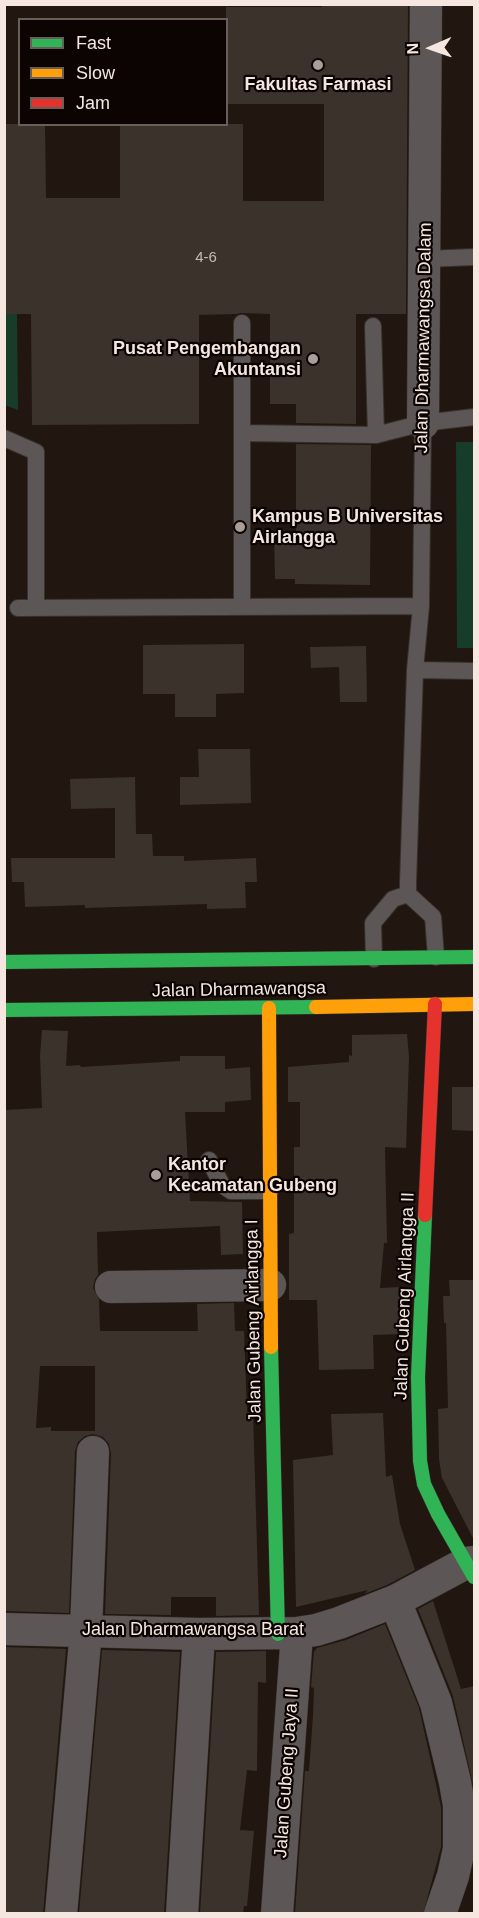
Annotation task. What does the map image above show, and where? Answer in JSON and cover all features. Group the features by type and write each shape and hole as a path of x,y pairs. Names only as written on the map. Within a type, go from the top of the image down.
{"street":[{"name":"Jalan Dharmawangsa Dalam","path":"423,423 426,4"},
{"name":"Jalan Dharmawangsa","path":"4,962 157,965 474,957"},
{"path":"157,990 157,1010"},
{"name":"Jalan Gubeng Airlangga II","path":"435,1004 418,1377 420,1461 424,1485 438,1515 472,1568"},
{"name":"Jalan Dharmawangsa","path":"4,1010 157,1010 474,1004"},
{"name":"Jalan Gubeng Airlangga I","path":"269,1008 270,1285 288,1634"},
{"path":"111,1287 270,1285"},
{"path":"61,1914 86,1630 93,1452"},
{"name":"Jalan Dharmawangsa Barat","path":"4,1629 288,1634 316,1630 339,1623 472,1568"},
{"path":"395,1601 436,1703 459,1805 459,1849 453,1876 440,1914"},
{"path":"182,1914 199,1634"},
{"name":"Jalan Gubeng Jaya II","path":"277,1914 288,1634"}],"lane":[{"path":"425,259 474,257"},
{"path":"242,323 242,607"},
{"path":"373,326 376,435"},
{"path":"243,433 376,435 423,423 474,417"},
{"name":"Jalan Dharmawangsa Dalam","path":"408,894 415,670 421,606 423,423"},
{"path":"4,438 36,452 36,606"},
{"path":"18,608 36,606 421,606"},
{"path":"415,670 474,671"},
{"path":"374,958 373,923 393,899 408,894 433,917 436,957"},
{"path":"209,1160 222,1185 231,1191 270,1191"}],"green space":[{"path":"4,314 17,314 18,410 5,405"},
{"path":"456,442 474,442 474,648 457,648"}],"building":[{"path":"322,4 408,4 406,314 356,314 356,424 296,423 296,404 270,404 270,314 241,313 199,315 199,424 32,425 31,314 4,314 4,124 45,126 46,198 120,198 120,126 243,124 243,201 324,201 324,104 228,104 228,18 226,18 226,7 322,7"},
{"path":"296,444 371,445 370,585 295,584 295,579 275,579 274,533 296,532"},
{"path":"244,644 244,693 216,694 216,717 175,717 175,694 143,694 143,645"},
{"path":"366,646 367,702 340,702 339,667 311,668 310,647"},
{"path":"198,749 250,749 251,803 180,805 180,777 199,777"},
{"path":"135,777 136,834 152,834 153,856 184,856 184,861 256,858 257,882 245,882 246,908 207,909 207,904 85,908 85,905 25,907 24,882 12,882 11,858 115,858 115,808 71,809 70,779"},
{"path":"42,1030 68,1031 66,1066 180,1061 180,1056 225,1056 225,1069 250,1067 251,1100 225,1102 225,1112 185,1112 190,1201 242,1202 243,1254 221,1255 220,1226 97,1232 98,1275 93,1288 99,1299 100,1331 198,1331 197,1304 234,1303 235,1331 244,1331 247,1412 253,1412 259,1615 216,1616 216,1597 171,1597 171,1615 105,1614 111,1453 109,1444 103,1437 93,1434 85,1436 78,1442 75,1451 69,1613 4,1611 4,1110 42,1108 40,1056","holes":["40,1366 95,1366 95,1431 51,1431 51,1427 36,1428"]},
{"path":"407,1034 409,1057 406,1148 385,1147 387,1243 384,1243 380,1288 401,1287 401,1334 373,1335 374,1369 319,1370 317,1300 289,1300 289,1234 294,1233 294,1147 300,1147 300,1102 288,1102 288,1067 349,1062 349,1055 352,1056 352,1035"},
{"path":"452,1087 474,1087 474,1131 452,1130"},
{"path":"449,1280 474,1280 474,1540 442,1478 439,1459 438,1409 448,1408 443,1296 450,1296"},
{"path":"383,1413 386,1477 392,1475 400,1524 415,1570 364,1594 368,1590 296,1607 293,1460 333,1455 331,1414"},
{"path":"433,1601 461,1689 474,1686 474,1789 453,1696 418,1609"},
{"path":"385,1624 419,1708 441,1807 441,1847 423,1914 295,1913 305,1771 309,1771 314,1652 317,1648 346,1640"},
{"path":"4,1647 66,1649 43,1914 4,1914"},
{"path":"102,1650 180,1652 164,1914 79,1914"},
{"path":"266,1651 266,1683 258,1682 257,1771 247,1770 240,1830 254,1831 247,1906 244,1906 243,1914 200,1914 216,1652"}],"traffic: fast":[{"path":"4,962 474,957"},
{"path":"4,1010 316,1007"},
{"path":"425,1215 418,1377 420,1461 424,1484 438,1514 474,1577"},
{"path":"271,1347 278,1634"}],"traffic: slow":[{"path":"316,1007 474,1004"},
{"path":"269,1008 271,1347"}],"traffic: jam":[{"path":"425,1215 435,1004"}],"place":[{"name":"Fakultas Farmasi","path":"318,65"},
{"name":"Pusat Pengembangan Akuntansi","path":"313,359"},
{"name":"Kampus B Universitas Airlangga","path":"240,527"},
{"name":"Kantor Kecamatan Gubeng","path":"156,1175"}]}
